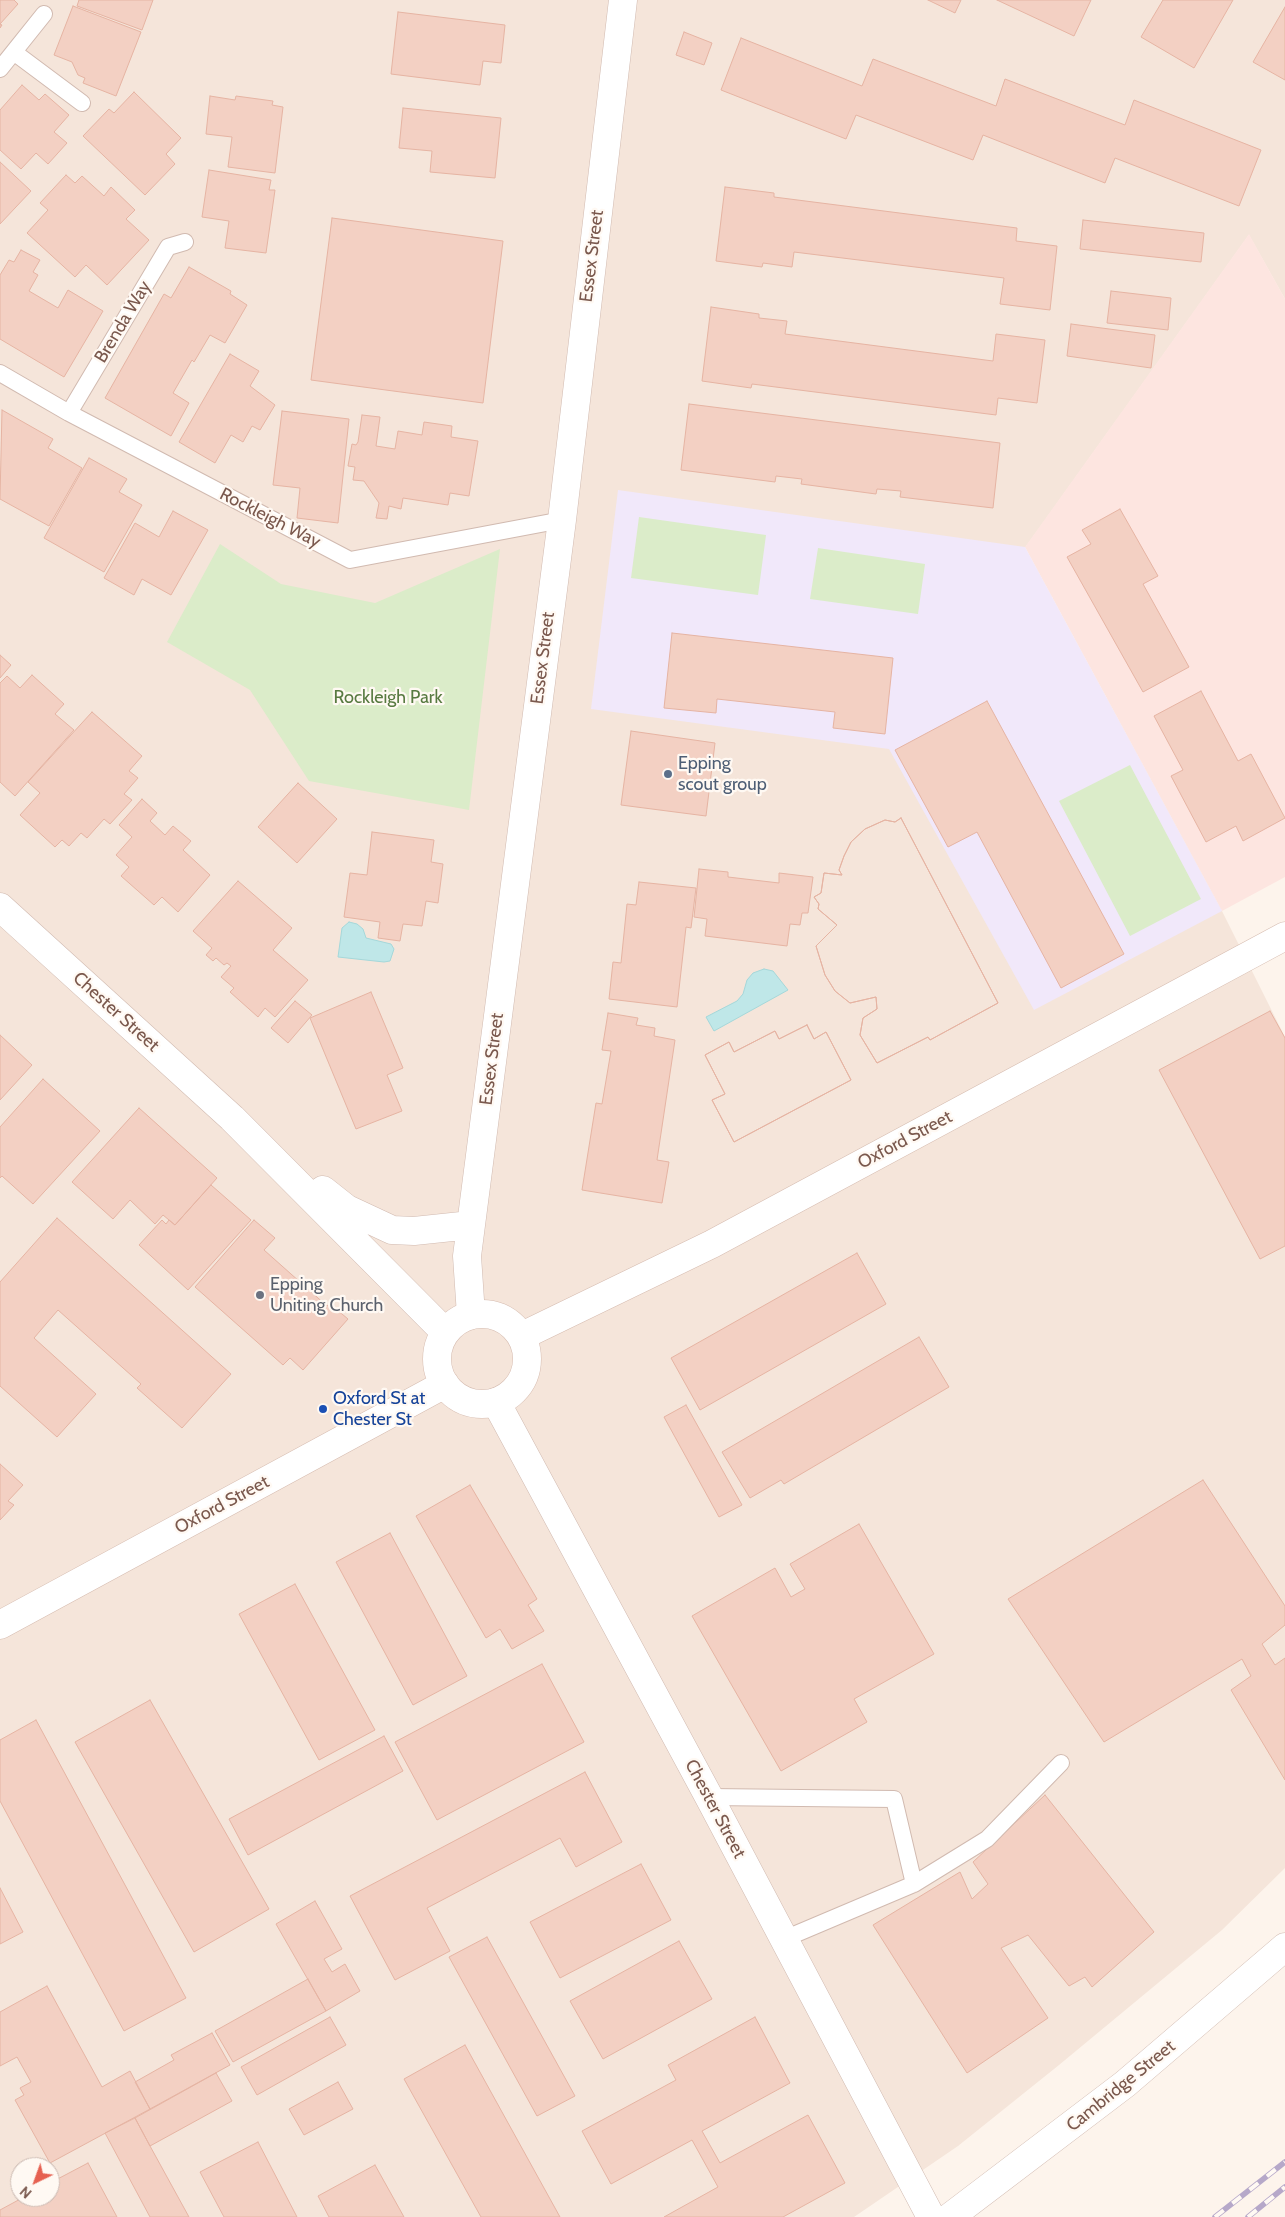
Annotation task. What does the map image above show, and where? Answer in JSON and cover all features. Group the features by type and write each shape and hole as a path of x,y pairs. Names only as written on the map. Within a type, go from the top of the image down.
{"street":[{"name":"Essex Street","path":"471,1315 467,1256 562,520 622,0"},
{"name":"Chester Street","path":"0,907 232,1118 445,1332"},
{"name":"Oxford Street","path":"522,1336 712,1244 1285,936"},
{"name":"Chester Street","path":"232,1118 347,1209 372,1222 392,1230 414,1231 471,1225"},
{"path":"483,1313 505,1320 522,1336 527,1349 528,1362 525,1375 518,1387 509,1396 496,1402 482,1404 468,1402 455,1395 444,1384 439,1372 437,1358 439,1344 445,1332 461,1318 471,1315 483,1313"},
{"name":"Oxford Street","path":"0,1625 444,1384"},
{"name":"Chester Street","path":"496,1402 709,1797 931,2217"},
{"name":"Cambridge Street","path":"950,2217 1125,2084 1285,1947"}],"lane":[{"path":"0,69 15,53 44,14"},
{"path":"15,53 82,103"},
{"name":"Brenda Way","path":"69,413 168,247 185,242"},
{"name":"Rockleigh Way","path":"0,374 69,413 350,560 562,520"},
{"path":"784,1940 914,1884 987,1839 1061,1763"},
{"path":"709,1797 894,1799 914,1884"}],"shaded area":[{"path":"0,0 1285,0 1285,299 1249,235 1025,548 1222,911 1285,1037 1285,1868 1222,1930 1059,2065 958,2146 854,2217 0,2217"},
{"path":"1249,234 1285,299 1285,877 1222,911 1025,547"},
{"path":"618,490 1025,547 1222,911 1034,1010 889,749 591,709"}],"green space":[{"path":"639,517 766,535 758,595 631,578"},
{"name":"Rockleigh Park","path":"220,544 281,584 375,603 500,549 469,810 309,781 250,690 167,642"},
{"path":"818,548 925,564 918,614 810,599"},
{"path":"1130,765 1201,899 1130,936 1059,801"}],"water":[{"path":"349,922 357,924 363,929 366,938 391,944 394,949 390,961 338,957 342,928"},
{"path":"764,969 773,971 788,990 714,1031 706,1017 737,1001 743,994 747,980 753,973"}],"building":[{"path":"0,0 14,0 18,4 0,24"},
{"path":"79,0 153,0 142,30 77,6"},
{"path":"928,0 961,0 955,13"},
{"path":"997,0 1091,0 1074,36"},
{"path":"1163,0 1233,0 1194,68 1141,37"},
{"path":"73,6 141,32 116,96 83,83 85,78 78,75 72,62 54,55"},
{"path":"1285,7 1285,80 1253,62"},
{"path":"398,12 505,25 501,63 483,61 480,85 391,74"},
{"path":"684,32 712,43 704,65 676,55"},
{"path":"741,38 862,86 873,59 996,106 1005,79 1125,125 1134,100 1261,150 1239,206 1115,158 1105,183 983,135 973,160 856,115 846,139 721,90"},
{"path":"22,85 39,100 45,94 69,115 54,132 67,143 48,164 36,153 21,169 0,150 0,110"},
{"path":"134,92 181,138 166,154 175,164 145,195 83,136 109,109 114,113"},
{"path":"210,96 235,100 236,96 273,101 272,105 283,107 275,173 228,167 232,137 206,134"},
{"path":"403,108 501,118 495,178 430,172 432,151 399,148"},
{"path":"0,162 31,191 0,224"},
{"path":"209,170 271,180 269,190 275,190 266,253 225,248 229,221 202,217"},
{"path":"66,175 75,183 82,176 104,196 111,187 135,210 126,219 149,240 107,285 86,265 75,277 27,233 48,210 40,203"},
{"path":"725,187 774,193 774,197 1017,228 1016,241 1057,246 1050,310 1000,304 1004,278 794,252 792,267 763,263 762,267 716,261"},
{"path":"332,218 503,241 483,403 311,380"},
{"path":"1083,220 1204,233 1201,262 1080,249"},
{"path":"21,250 40,260 33,272 38,275 29,291 58,308 68,290 103,311 64,377 0,339 0,275 9,260 14,262"},
{"path":"189,267 231,291 230,294 247,305 225,343 210,335 194,362 192,360 173,393 189,403 171,436 105,398 164,294 171,298"},
{"path":"1111,291 1171,298 1168,330 1107,323"},
{"path":"711,307 759,314 759,318 787,321 785,334 993,361 996,334 1045,340 1037,403 998,398 996,415 752,384 751,388 702,381"},
{"path":"1071,324 1155,335 1151,368 1067,356"},
{"path":"230,354 259,371 250,386 275,405 260,430 252,426 243,442 231,435 215,463 179,442"},
{"path":"689,404 1000,443 993,508 900,497 901,491 877,489 876,494 801,484 802,479 776,476 775,482 681,470"},
{"path":"2,410 53,439 48,448 82,468 49,526 0,499"},
{"path":"282,411 349,419 338,523 297,518 300,488 273,485"},
{"path":"362,415 380,417 376,446 395,449 398,431 422,435 424,422 452,426 451,437 478,441 469,496 450,493 448,505 403,498 401,509 389,506 387,519 376,518 379,503 364,481 353,480 355,467 348,466 352,444 356,445 358,442"},
{"path":"89,458 127,479 119,492 142,505 104,572 44,538"},
{"path":"1120,509 1158,576 1143,584 1189,667 1143,692 1067,557 1091,544 1082,530"},
{"path":"173,511 208,530 171,595 142,579 134,595 104,578 135,523 159,537"},
{"path":"672,633 893,658 885,734 833,728 835,712 717,699 716,713 664,708"},
{"path":"0,655 11,665 0,678"},
{"path":"32,675 64,704 55,714 74,730 15,796 0,782 0,683 7,676 20,688"},
{"path":"1201,691 1238,761 1251,754 1285,818 1243,841 1236,826 1206,842 1171,776 1183,770 1154,716"},
{"path":"987,701 1124,954 1061,988 977,832 948,847 895,750"},
{"path":"92,712 142,756 129,771 138,778 124,794 132,800 110,824 104,819 87,838 81,833 69,846 62,840 55,847 20,815 40,793 28,782"},
{"name":"Epping scout group","path":"631,731 715,743 706,816 621,805"},
{"path":"298,783 337,819 297,863 258,827"},
{"path":"142,799 157,813 150,821 165,835 173,826 191,841 183,850 210,875 178,912 162,897 154,905 121,876 129,867 116,855 132,837 119,825"},
{"path":"901,818 998,1003 930,1040 928,1037 877,1063 860,1035 863,1018 877,1009 876,997 850,1003 835,991 825,975 816,946 837,925 818,909 819,904 814,897 821,893 824,873 842,875 839,870 851,842 865,829 885,820 895,822"},
{"path":"901,818 998,1003 930,1040 928,1037 877,1063 860,1035 863,1018 877,1009 876,997 850,1003 835,991 825,975 816,946 837,925 818,909 819,904 814,897 821,893 824,873 842,875 839,870 851,842 865,829 885,820 895,822"},
{"path":"372,832 434,840 431,862 443,864 438,903 426,901 422,926 403,924 400,941 378,938 380,922 344,917 350,873 367,875"},
{"path":"699,869 728,872 728,877 779,883 779,873 813,877 808,913 802,913 800,925 790,924 787,946 705,936 707,919 694,917"},
{"path":"238,881 292,928 273,950 308,980 275,1017 265,1008 258,1017 230,992 234,988 221,977 231,966 227,963 224,965 216,958 213,961 206,955 212,948 193,931"},
{"path":"639,882 696,888 691,928 686,927 677,1007 609,999 613,962 621,963 627,904 636,905"},
{"path":"371,992 403,1068 387,1075 402,1111 356,1129 310,1018"},
{"path":"295,1001 312,1015 288,1043 271,1028"},
{"path":"1270,1011 1285,1038 1285,1246 1260,1259 1159,1070"},
{"path":"608,1013 638,1018 636,1025 655,1028 654,1036 675,1040 657,1160 669,1162 662,1203 582,1190 596,1103 602,1104 611,1051 602,1050"},
{"path":"807,1025 814,1039 826,1032 851,1080 734,1142 712,1100 725,1094 705,1055 729,1042 734,1052 775,1031 779,1039"},
{"path":"807,1025 814,1039 826,1032 851,1080 734,1142 712,1100 725,1094 705,1055 729,1042 734,1052 775,1031 779,1039"},
{"path":"0,1035 32,1065 0,1100"},
{"path":"43,1079 100,1131 33,1204 2,1176 0,1178 0,1127"},
{"path":"139,1108 217,1178 175,1225 163,1215 155,1224 130,1200 113,1219 72,1182"},
{"path":"211,1185 251,1220 188,1290 139,1245 162,1220 166,1224 169,1220 175,1225"},
{"path":"57,1218 231,1374 182,1428 137,1388 141,1384 58,1310 34,1338 96,1394 57,1437 0,1386 0,1282"},
{"name":"Epping Uniting Church","path":"254,1220 275,1238 264,1250 327,1306 330,1304 348,1319 303,1370 290,1358 283,1365 195,1287"},
{"path":"857,1253 886,1304 700,1410 671,1358"},
{"path":"919,1337 949,1387 784,1484 781,1480 750,1498 722,1452"},
{"path":"686,1405 742,1505 719,1517 664,1417"},
{"path":"0,1464 23,1485 8,1501 14,1505 0,1520"},
{"path":"1203,1480 1285,1606 1285,1625 1262,1644 1275,1665 1285,1658 1285,1780 1231,1690 1251,1676 1242,1659 1104,1742 1008,1599"},
{"path":"470,1485 537,1599 528,1605 544,1631 512,1649 500,1629 486,1638 416,1516"},
{"path":"859,1524 934,1654 854,1699 867,1722 781,1771 692,1616 775,1568 791,1597 805,1589 790,1564"},
{"path":"390,1533 467,1676 413,1705 336,1562"},
{"path":"295,1584 375,1730 319,1760 239,1614"},
{"path":"542,1664 584,1742 437,1820 395,1742"},
{"path":"150,1700 269,1909 194,1952 75,1742"},
{"path":"36,1720 186,1998 124,2031 0,1801 0,1740"},
{"path":"384,1736 403,1771 248,1855 229,1819"},
{"path":"585,1772 622,1842 576,1867 560,1838 427,1908 450,1951 395,1980 350,1896"},
{"path":"1045,1795 1154,1932 1092,1987 1085,1977 1069,1986 1028,1935 1001,1948 1048,2018 967,2073 873,1925 960,1872 972,1899 988,1884 973,1862"},
{"path":"641,1864 671,1920 560,1978 530,1922"},
{"path":"0,1888 23,1932 0,1944"},
{"path":"315,1901 342,1949 324,1959 332,1972 345,1964 360,1991 326,2011 276,1924"},
{"path":"487,1937 575,2096 537,2116 449,1957"},
{"path":"679,1941 712,1999 603,2059 570,2001"},
{"path":"308,1979 326,2011 233,2062 215,2031"},
{"path":"47,1986 102,2087 130,2071 150,2109 60,2158 47,2157 15,2100 24,2095 20,2088 31,2082 17,2057 0,2066 0,2012"},
{"path":"330,2017 346,2045 257,2095 241,2067"},
{"path":"755,2017 790,2083 702,2131 720,2163 808,2115 845,2183 783,2217 664,2217 718,2187 692,2140 611,2184 582,2131 676,2080 668,2065"},
{"path":"212,2033 230,2065 150,2109 135,2082 174,2060 171,2055"},
{"path":"465,2045 560,2217 481,2217 404,2079"},
{"path":"216,2073 232,2101 150,2146 135,2118"},
{"path":"338,2082 353,2109 304,2135 289,2109"},
{"path":"135,2118 189,2217 150,2217 105,2133"},
{"path":"258,2142 297,2217 224,2217 200,2172"},
{"path":"88,2163 117,2217 0,2217 0,2210 10,2205 10,2207 60,2207 60,2178"},
{"path":"375,2165 404,2217 329,2217 318,2196"}],"railway":[{"path":"1215,2217 1285,2162"},
{"path":"1248,2217 1285,2187"}],"place":[{"name":"Epping scout group","path":"668,774"},
{"name":"Epping Uniting Church","path":"260,1295"},
{"name":"Oxford St at Chester St","path":"323,1409"}]}
